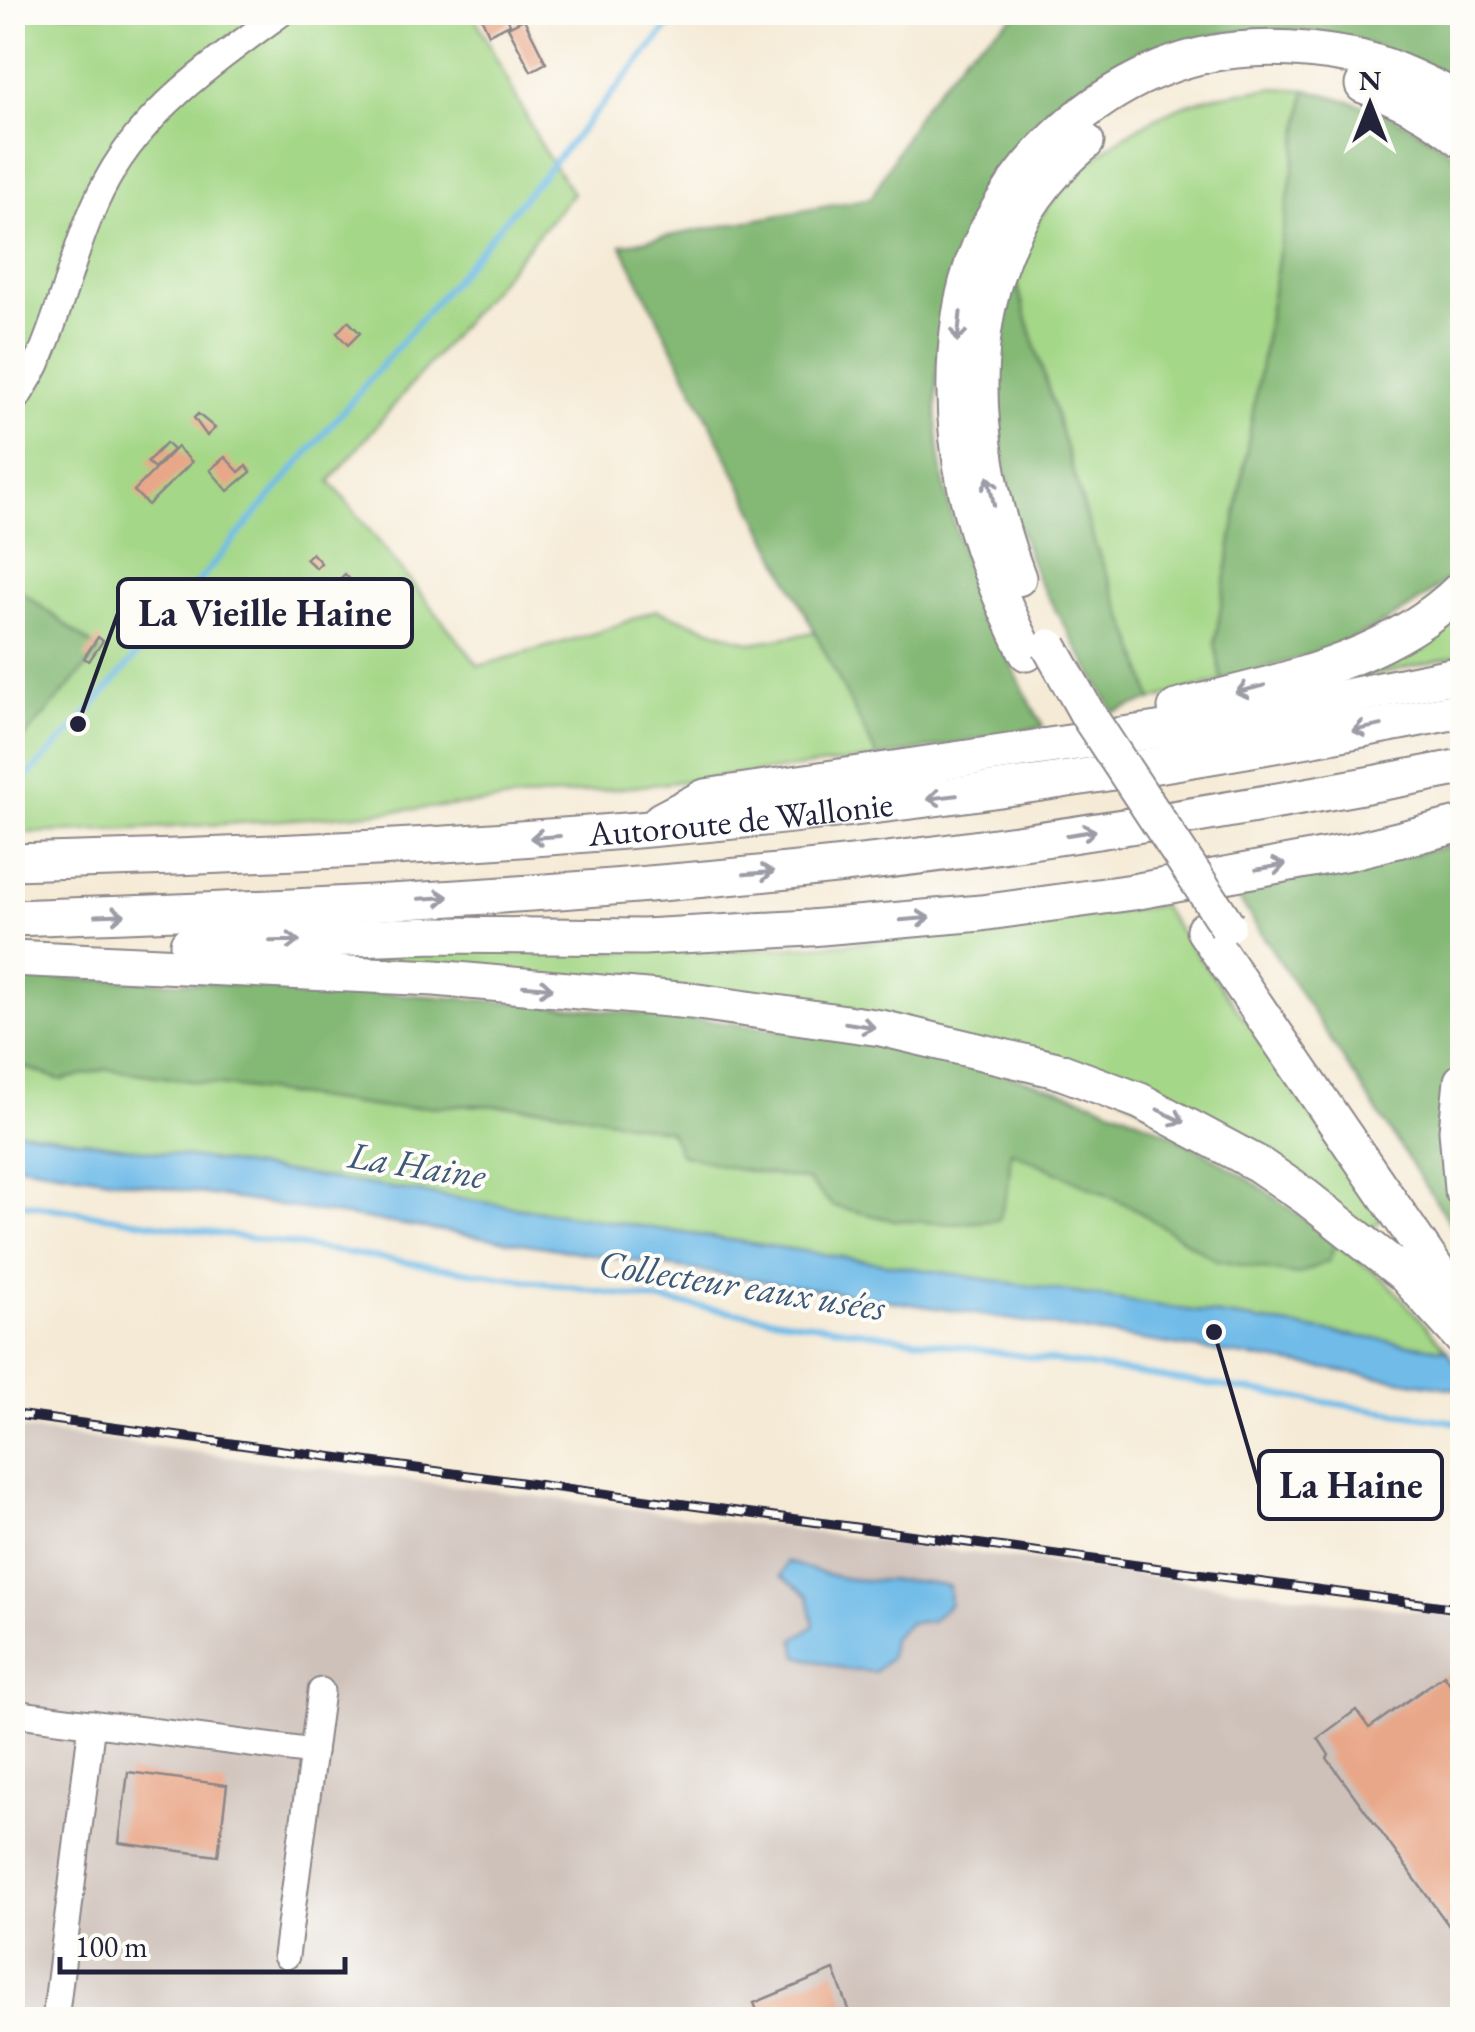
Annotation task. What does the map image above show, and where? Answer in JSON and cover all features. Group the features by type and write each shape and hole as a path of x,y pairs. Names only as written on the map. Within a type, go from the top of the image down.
{"highway":[{"path":"1462,100 1353,56 1294,49 1234,50 1186,60 1133,82 1054,136 1028,164 997,210 976,254 960,312 954,366 961,471 972,522 1038,650 1088,715 1216,928 1462,1308"},
{"path":"1038,650 1025,596 990,490 981,426 980,378 990,292 1009,237 1036,193 1064,161 1108,124 1158,94 1204,79 1254,71 1307,72 1351,80 1404,101 1462,140"},
{"path":"914,768 1300,676 1355,657 1402,633 1462,588"},
{"path":"642,830 705,797 1245,718 1462,674"},
{"name":"Autoroute de Wallonie","path":"12,862 154,858 642,830 1006,789 1250,751 1462,710"},
{"name":"Autoroute de Wallonie","path":"12,918 492,894 834,866 1264,806 1462,767"},
{"path":"12,954 436,935 642,936 810,928 962,915 1169,886 1350,852 1462,824"},
{"path":"1216,928 1462,1275"},
{"path":"12,954 435,978 691,1001 881,1028 1057,1070 1140,1101 1258,1164 1404,1274 1462,1338"},
{"path":"1462,1081 1457,1130 1462,1189"}],"street":[{"path":"12,406 36,366 76,252 107,180 148,122 220,58 283,12"},
{"path":"286,1956 321,1691"},
{"path":"12,1713 313,1752"},
{"path":"55,2020 92,1723"}],"shaded area":[{"path":"13,1428 1462,1617 1462,2019 13,2020"}],"green space":[{"path":"12,13 473,13 544,151 573,193 330,481 479,666 599,632 656,610 751,643 817,632 878,758 554,796 338,816 13,833 13,751 100,651 13,585"},
{"path":"1018,13 1462,13 1462,61 1454,78 1376,47 1316,32 1211,36 1137,59 1074,97 1021,147 981,209 953,279 938,356 938,438 943,476 962,550 991,623 1043,727 878,758 621,245 871,198 921,109 967,52"},
{"path":"1273,88 1306,90 1215,643 1222,681 1152,700 1135,645 1095,545 1013,272 1046,209 1079,172 1120,140 1187,104"},
{"path":"1306,90 1389,116 1428,137 1462,163 1462,566 1435,590 1379,626 1319,651 1222,681 1215,643"},
{"path":"1013,272 1095,545 1135,645 1152,700 1114,712 1036,576 1011,504 1000,435 997,365"},
{"path":"13,585 100,651 13,751"},
{"path":"1462,604 1462,655 1191,717"},
{"path":"1462,843 1462,1037 1448,1102 1450,1166 1460,1223 1455,1231 1235,893"},
{"path":"1161,906 1247,1022 1382,1219 1369,1232 1052,1058 330,962 329,951 805,946 958,932"},
{"path":"12,976 277,986 554,1006 800,1032 931,1056 1061,1091 1153,1125 1234,1170 1335,1243 1329,1261 1297,1275 1217,1261 1130,1206 1011,1151 1008,1189 999,1220 955,1224 892,1220 833,1206 807,1180 736,1169 680,1154 670,1131 549,1108 385,1108 107,1069 61,1080 13,1063"},
{"path":"12,1063 61,1080 107,1069 385,1108 549,1108 670,1131 736,1169 808,1180 833,1206 1008,1189 1010,1150 1130,1206 1217,1261 1329,1261 1335,1243 1388,1283 1447,1350 13,1130"}],"water":[{"path":"12,1130 1447,1350 1462,1371 1462,1390 13,1164"},
{"path":"787,1562 844,1578 949,1586 950,1604 931,1621 909,1623 892,1638 890,1658 874,1672 849,1670 798,1656 794,1639 814,1626 808,1596 781,1576"}],"building":[{"path":"479,12 497,12 499,17 506,14 510,24 489,34"},
{"path":"524,19 546,63 531,71 508,27"},
{"path":"348,321 360,333 348,345 337,333"},
{"path":"198,414 215,428 207,436 194,418"},
{"path":"166,443 173,450 154,468 147,462"},
{"path":"177,447 192,462 148,505 134,491"},
{"path":"225,457 239,472 246,466 251,472 228,491 210,470"},
{"path":"312,553 321,563 316,568 306,559"},
{"path":"345,574 361,592 346,606 330,588"},
{"path":"98,637 103,641 89,661 84,658"},
{"path":"1444,1675 1462,1701 1462,1920 1449,1926 1327,1758 1329,1755 1318,1738 1356,1710 1369,1728"},
{"path":"128,1772 227,1785 218,1856 119,1843"},
{"path":"834,1970 853,2020 761,2020 754,2003"}],"waterway":[{"path":"12,792 78,724 681,12"},
{"name":"Collecteur eaux usées","path":"12,1202 1462,1423"}],"railway":[{"path":"12,1414 1462,1609"}],"place":[{"name":"La Vieille Haine","path":"78,724"},
{"name":"La Haine","path":"1214,1332"}]}
